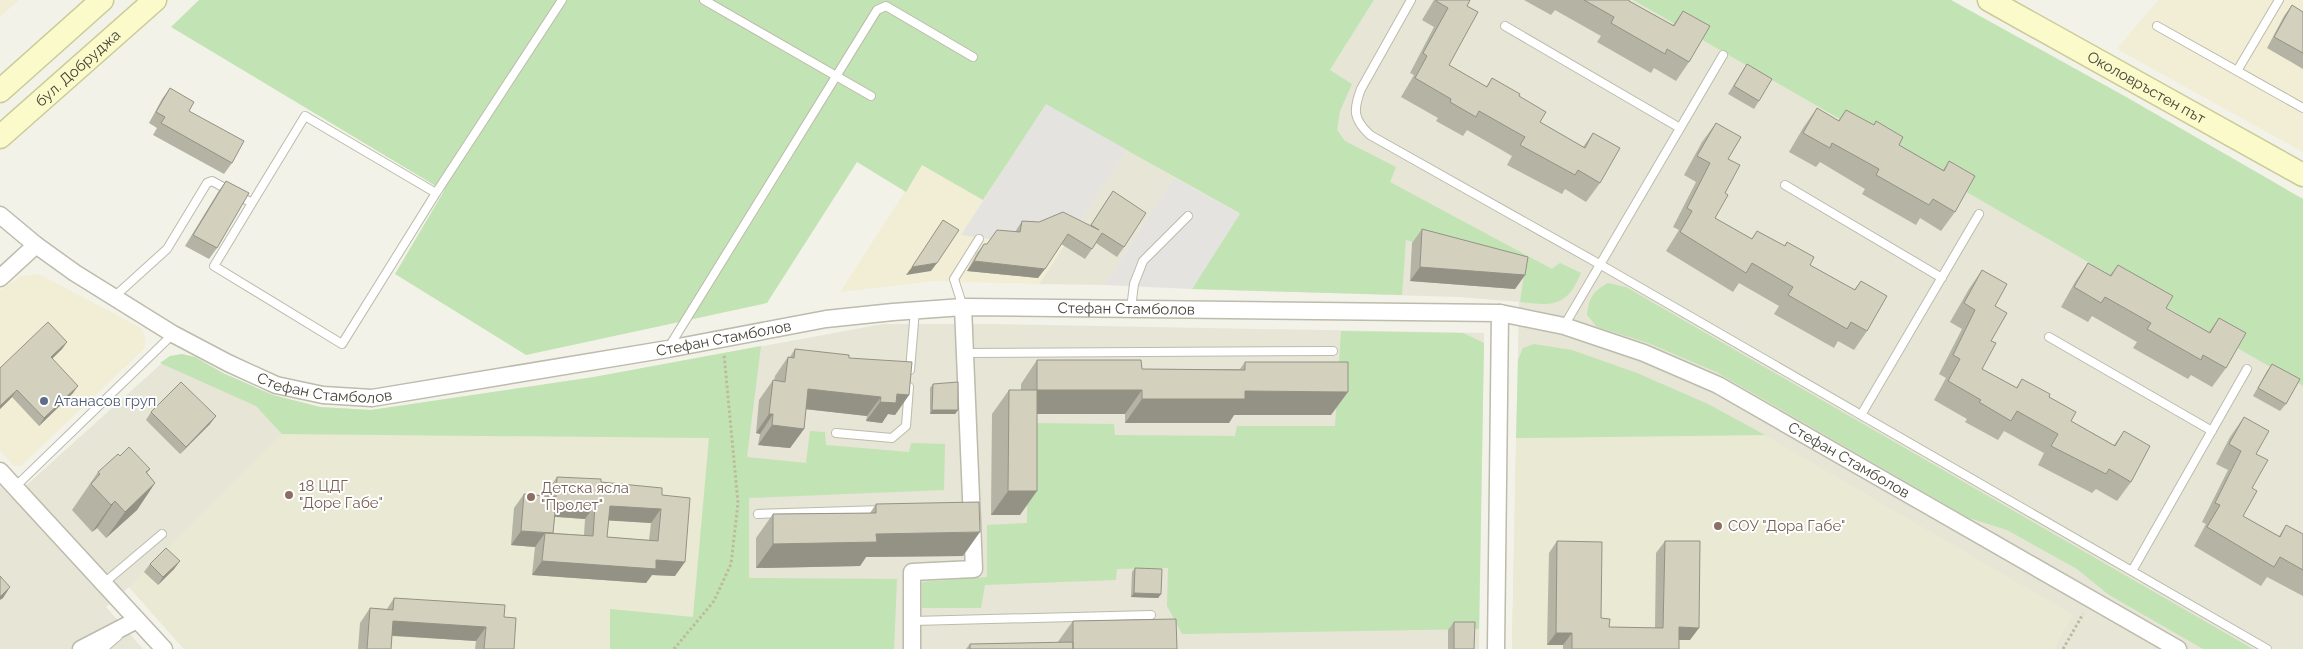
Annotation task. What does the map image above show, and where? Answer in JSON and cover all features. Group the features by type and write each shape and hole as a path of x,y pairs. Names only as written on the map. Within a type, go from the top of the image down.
{"main road":[{"path":"0,91 102,0"},
{"name":"бул. Добруджа","path":"0,137 155,0"},
{"name":"Околовръстен път","path":"1989,0 2301,171"}],"street":[{"name":"Стефан Стамболов","path":"0,215 36,246 114,298 173,334 228,363 276,385 323,395 372,398 826,319 915,310 963,307 1500,313 1564,326 1644,353 1718,384 2178,649"},
{"path":"0,278 36,246"},
{"path":"912,649 912,572 974,569 967,507 963,307"},
{"path":"1496,649 1500,313"},
{"path":"0,471 164,649"},
{"path":"81,649 136,620"}],"lane":[{"path":"436,193 305,116 214,266 342,344 436,193 562,0"},
{"path":"704,0 872,96"},
{"path":"1411,0 1356,101 1359,125 1370,135 1600,265 2267,649"},
{"path":"2237,70 2279,0"},
{"path":"668,348 876,10 886,6 973,57"},
{"path":"1505,26 1680,128"},
{"path":"2157,26 2303,108"},
{"path":"1564,326 1723,55"},
{"path":"114,298 167,249 207,183 212,181 252,203"},
{"path":"1785,185 1942,278"},
{"path":"1861,415 1979,214"},
{"path":"1132,309 1134,284 1143,261 1188,216"},
{"path":"963,307 954,279 979,239"},
{"path":"836,432 892,438 906,426 915,310"},
{"path":"14,487 173,334"},
{"path":"2049,337 2212,431"},
{"path":"965,353 1333,351"},
{"path":"2132,571 2247,369"},
{"path":"758,514 894,509"},
{"path":"104,583 162,534"},
{"path":"913,621 1151,615"},
{"path":"103,649 136,620"}],"path":[{"path":"674,649 714,601 731,564 738,503 722,338"},
{"path":"2064,649 2091,600"}],"shaded area":[{"path":"0,0 19,0 0,17"},
{"path":"1374,0 1633,0 2303,386 2303,649 1512,649 1519,302 1459,297 1193,289"},
{"path":"2158,0 2303,0 2303,152 2117,49"},
{"path":"1046,104 1127,150 1074,231 1014,242 961,235"},
{"path":"1127,150 1174,177 1105,285 1039,284"},
{"path":"1127,150 1039,284 935,281 840,292 922,165"},
{"path":"1174,177 1240,214 1192,289 1105,285"},
{"path":"39,274 141,328 146,339 144,349 21,466 14,466 0,451 0,290 21,276"},
{"path":"883,324 989,324 1484,333 1479,649 184,649 129,587 106,607 143,649 0,649 0,486 12,498 170,356 182,354 195,357 223,373 273,395 320,407 371,410 594,377"},
{"path":"282,434 709,438 693,617 611,609 610,649 184,649 129,587"},
{"name":"СОУ \"Дора Габе\"","path":"1765,435 2073,615 2054,649 1512,649 1516,438"}],"green space":[{"path":"199,0 1374,0 1330,70 1352,84 1340,111 1337,130 1345,141 1396,167 1390,182 1552,269 1560,263 1581,273 1570,292 1558,302 1541,304 1520,302 1524,274 1406,240 1402,295 1192,289 1239,213 1046,105 983,200 922,165 906,192 857,162 767,303 526,355 395,274 444,191 171,27"},
{"path":"1633,0 1951,0 2128,98 2303,199 2303,386"},
{"path":"1608,283 1626,287 2253,649 2203,649 2109,595 2077,569 2007,530 1969,518 1716,372 1648,343 1597,327 1587,315 1589,304 1595,292"},
{"path":"1341,331 1463,333 1484,343 1479,629 1182,634 1167,606 1168,568 1117,569 1116,580 985,585 981,608 922,608 922,582 987,577 987,525 1027,523 1028,423 1114,424 1115,435 1235,436 1237,426 1335,426"},
{"path":"1534,344 1572,350 1637,373 1708,404 1765,435 1516,438 1518,360 1523,348"},
{"path":"761,346 747,457 806,463 810,431 825,432 826,445 909,452 911,443 945,444 944,490 749,498 749,578 897,579 894,649 610,649 610,609 693,617 709,438 282,434 256,406 160,363 170,356 182,354 195,357 223,373 273,395 320,407 371,410 594,377"}],"building":[{"path":"1436,0 1470,0 1467,6 1478,12 1449,65 1487,87 1492,78 1520,94 1519,96 1546,112 1540,122 1585,148 1593,133 1620,148 1600,183 1578,170 1575,175 1520,145 1525,137 1479,111 1476,117 1450,102 1451,99 1415,78 1427,56 1423,53 1448,8"},
{"path":"1584,0 1629,0 1674,26 1683,11 1710,26 1689,62 1667,49 1665,54 1611,23 1614,17"},
{"path":"2292,5 2303,12 2303,53 2274,37"},
{"path":"1747,64 1772,79 1759,101 1734,86"},
{"path":"170,88 194,102 189,111 244,141 232,163 161,123 165,117 156,112"},
{"path":"1817,108 1839,121 1846,110 1874,125 1876,121 1903,137 1899,145 1944,171 1949,161 1975,176 1955,212 1933,199 1929,205 1876,175 1879,169 1832,143 1830,148 1803,133"},
{"path":"1716,123 1741,137 1728,159 1740,165 1725,193 1728,195 1715,218 1752,239 1757,231 1785,246 1787,242 1814,257 1810,265 1855,290 1861,281 1887,296 1867,331 1851,322 1847,329 1788,295 1793,287 1752,263 1746,273 1680,232 1692,211 1687,208 1710,163 1697,156"},
{"path":"226,181 249,193 217,248 193,235"},
{"path":"1113,191 1146,213 1124,247 1102,233 1092,249 1068,234 1045,269 974,261 984,244 987,244 997,230 1020,232 1022,221 1039,222 1063,212 1099,230 1091,225"},
{"path":"943,220 959,230 937,263 912,267"},
{"path":"1422,229 1528,257 1525,275 1420,267"},
{"path":"2088,263 2111,276 2118,265 2173,296 2166,308 2210,333 2219,318 2246,333 2226,368 2203,355 2201,360 2147,329 2151,323 2105,297 2101,303 2074,287"},
{"path":"1982,270 2007,284 1995,306 2007,313 1991,341 1996,343 1982,369 2017,388 2022,379 2050,394 2049,397 2076,412 2071,421 2115,446 2124,431 2150,446 2131,482 2109,469 2106,474 2051,446 2058,434 2017,411 2011,421 1979,402 1981,400 1948,381 1960,359 1953,355 1975,310 1964,303"},
{"path":"48,322 67,342 51,357 78,386 44,418 17,390 0,406 0,368"},
{"path":"795,349 849,355 849,358 912,362 909,395 897,394 896,403 880,402 881,397 808,389 804,429 772,425 773,414 769,414 773,380 785,382 788,357 794,358"},
{"path":"1037,360 1141,360 1142,369 1245,370 1245,362 1348,362 1348,392 1245,391 1245,399 1142,399 1142,390 1037,390"},
{"path":"2272,364 2300,379 2286,404 2258,388"},
{"path":"181,382 216,416 186,447 151,412"},
{"path":"958,382 958,410 932,410 933,384"},
{"path":"1009,390 1037,390 1037,491 1008,491"},
{"path":"2244,417 2269,431 2256,454 2268,460 2252,488 2257,491 2243,516 2280,537 2286,525 2303,534 2303,570 2280,557 2274,567 2207,527 2220,505 2215,503 2241,451 2229,444"},
{"path":"129,447 150,469 146,472 155,483 125,512 115,501 111,505 91,484 100,474 98,472"},
{"path":"557,477 601,479 601,482 662,488 662,495 690,498 685,562 656,560 656,569 542,561 545,533 593,536 595,505 556,502 553,533 521,531 524,494 556,497","holes":["610,506 661,509 658,541 607,537"]},
{"path":"979,502 980,532 876,534 877,542 773,544 773,514 876,513 876,504"},
{"path":"1557,541 1602,542 1601,618 1610,619 1609,627 1663,628 1665,541 1700,541 1699,628 1679,627 1679,649 1572,649 1572,633 1556,633"},
{"path":"166,548 180,561 163,577 150,564"},
{"path":"1135,568 1162,569 1161,594 1134,593"},
{"path":"0,576 10,587 0,597"},
{"path":"394,598 505,605 504,617 516,618 514,649 484,649 486,627 393,621 391,649 367,649 370,608 393,610"},
{"path":"1176,619 1177,649 1073,649 1073,621"},
{"path":"1454,622 1475,622 1474,649 1454,649"},
{"path":"1073,642 1073,649 970,649 970,644"}],"place":[{"name":"Атанасов груп","path":"44,401"},
{"name":"18 ЦДГ \"Доре Габе\"","path":"289,495"},
{"name":"Детска ясла \"Пролет\"","path":"531,497"},
{"name":"СОУ \"Дора Габе\"","path":"1718,526"}]}
